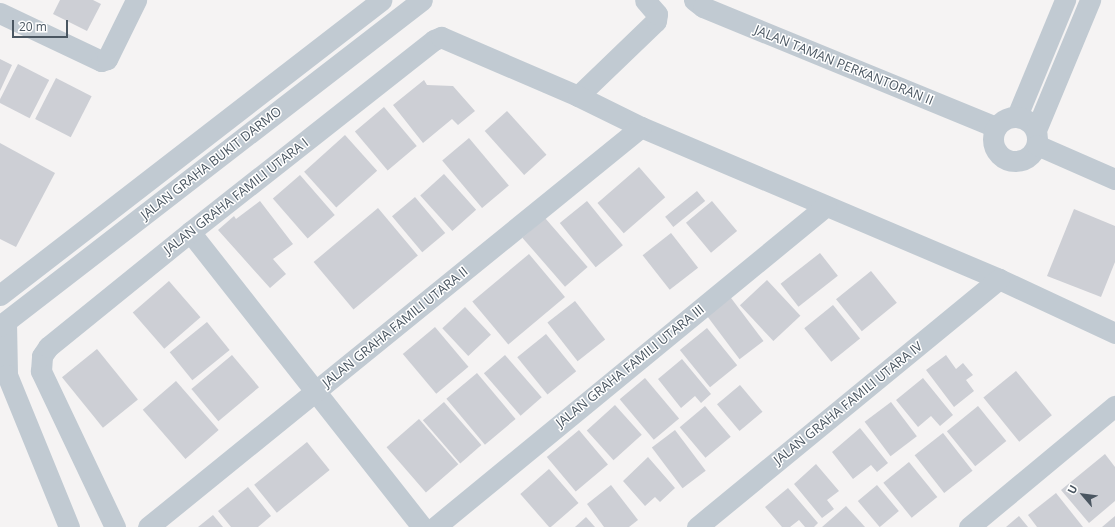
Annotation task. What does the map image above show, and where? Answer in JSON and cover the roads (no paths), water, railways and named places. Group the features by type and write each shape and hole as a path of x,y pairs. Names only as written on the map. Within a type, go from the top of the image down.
{"street":[{"path":"0,13 101,61 107,59 136,0"},
{"name":"JALAN GRAHA BUKIT DARMO","path":"0,295 382,0"},
{"name":"JALAN GRAHA BUKIT DARMO","path":"3,324 422,0"},
{"path":"645,0 657,14 656,21 578,96 641,127 999,279 1115,333"},
{"name":"JALAN TAMAN PERKANTORAN II","path":"694,0 710,10 996,127"},
{"path":"1017,116 1065,0"},
{"path":"1090,0 1036,138 1025,160 1006,160 998,154 994,146 993,137 996,127 1001,121 1017,116 1029,121 1036,138 1115,179"},
{"name":"JALAN GRAHA FAMILI UTARA I","path":"115,527 41,371 42,356 48,347 190,232 434,40 441,37 449,38 578,96"},
{"name":"JALAN GRAHA FAMILI UTARA II","path":"148,527 641,127"},
{"name":"JALAN GRAHA FAMILI UTARA III","path":"435,527 826,206"},
{"path":"190,232 314,393 422,527"},
{"name":"JALAN GRAHA FAMILI UTARA IV","path":"698,527 999,279"},
{"path":"3,324 4,372 69,527"},
{"path":"969,527 1115,406"}]}
